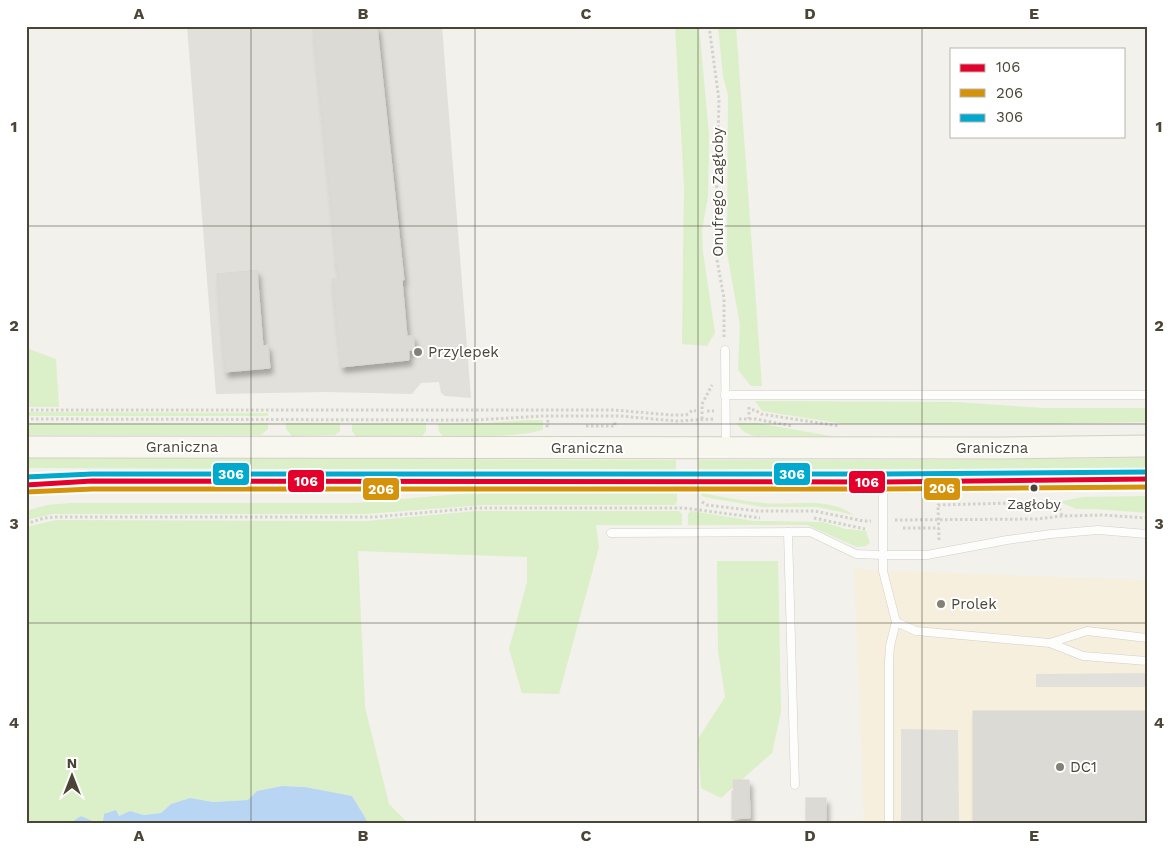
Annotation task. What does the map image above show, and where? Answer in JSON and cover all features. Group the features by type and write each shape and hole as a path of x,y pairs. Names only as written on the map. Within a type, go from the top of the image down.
{"main road":[{"name":"Graniczna","path":"26,447 726,448 1147,446"},
{"path":"26,485 92,481 883,482 1147,479"}],"lane":[{"path":"725,350 726,448"},
{"path":"725,395 1147,396"},
{"path":"883,482 883,570 896,622 890,646 889,661 889,823"},
{"path":"611,533 810,532 856,554 883,556 927,556 1007,540 1098,530 1147,534"},
{"path":"788,532 795,785"},
{"path":"896,622 916,631 1050,643 1083,656 1147,662"},
{"path":"1050,643 1086,631 1147,638"}],"path":[{"name":"Onufrego Zagłoby","path":"709,26 719,100 714,249 724,298 725,350"},
{"path":"26,410 547,411 670,415 686,415 693,410 696,411"},
{"path":"752,410 761,414 847,428"},
{"path":"26,419 475,420 543,416 620,416 676,421 725,419"},
{"path":"548,420 547,426 557,426"},
{"path":"582,426 615,426 615,420"},
{"path":"697,500 707,505 757,511 815,511 864,521 1037,519 1062,516 1059,507 1053,501"},
{"path":"26,524 44,518 56,517 374,517 476,508 684,508"},
{"path":"903,528 938,528"}],"shaded area":[{"path":"187,26 442,26 471,398 445,396 441,393 439,382 421,383 412,394 328,392 216,394"},
{"path":"854,568 1147,580 1147,823 864,823"},
{"path":"1147,673 1147,687 1036,687 1036,674"},
{"path":"901,729 958,730 959,823 901,823"}],"green space":[{"path":"675,26 699,26 709,135 708,197 702,230 703,252 715,333 707,346 682,344 684,185"},
{"path":"718,26 736,26 762,386 751,386 738,370 740,325 727,253 728,95 723,76"},
{"path":"26,348 56,359 59,407 26,407"},
{"path":"755,401 956,402 1043,408 1147,408 1147,422 844,424 762,411"},
{"path":"26,412 268,413 268,416 26,416"},
{"path":"543,420 543,430 506,435 443,436 439,432 438,424 488,423"},
{"path":"26,423 268,423 268,429 261,435 26,435"},
{"path":"286,423 340,423 340,431 335,435 292,436 286,429"},
{"path":"426,423 426,431 422,436 356,436 352,431 352,424"},
{"path":"736,423 756,423 837,437 754,436 744,432"},
{"path":"26,458 676,460 676,470 26,468"},
{"path":"1147,458 1147,468 698,470 698,460"},
{"path":"470,493 677,493 677,502 675,505 484,505 365,514 53,514 26,520 26,511 47,505 70,503 356,503"},
{"path":"702,493 763,503 822,504 844,509 854,515 818,507 763,507 704,497 701,495"},
{"path":"1147,496 1147,513 1077,509 1062,503 1062,501 1083,497"},
{"path":"476,511 679,511 682,514 682,525 596,525 599,547 559,694 522,693 509,649 527,582 527,557 358,551 365,707 389,804 408,823 367,823 352,796 305,787 282,786 257,791 249,800 213,802 190,798 171,804 161,813 144,815 130,811 119,816 104,814 104,822 97,823 81,816 70,823 26,823 26,527 56,520 366,521"},
{"path":"691,511 754,521 823,522 846,529 866,531 870,543 857,547 807,525 688,525 688,514"},
{"path":"717,561 778,561 781,712 772,753 721,798 701,788 698,739 725,697 718,651"}],"water":[{"path":"282,786 305,787 352,796 367,823 97,823 103,822 104,814 116,810 119,816 130,811 144,815 161,813 171,804 190,798 213,802 248,800 257,791"},
{"path":"81,816 97,823 70,823"}],"building":[{"path":"313,26 377,26 404,280 402,280 407,336 413,336 415,350 409,350 409,360 341,367 332,279 339,278 335,256"},
{"path":"257,270 263,346 268,345 270,368 225,372 217,274"},
{"name":"DC1","path":"973,711 1147,711 1147,823 973,823"},
{"path":"733,780 749,780 750,818 732,819"},
{"path":"806,798 826,798 826,823 806,823"}],"transit line":[{"name":"306","path":"26,477 92,474 1147,472"},
{"name":"106","path":"26,485 92,481 883,482 1147,479"},
{"name":"206","path":"26,492 92,489 1147,487"}],"place":[{"name":"Przylepek","path":"418,352"},
{"name":"Zagłoby","path":"1034,488"},
{"name":"Prolek","path":"941,604"},
{"name":"DC1","path":"1060,767"}]}
